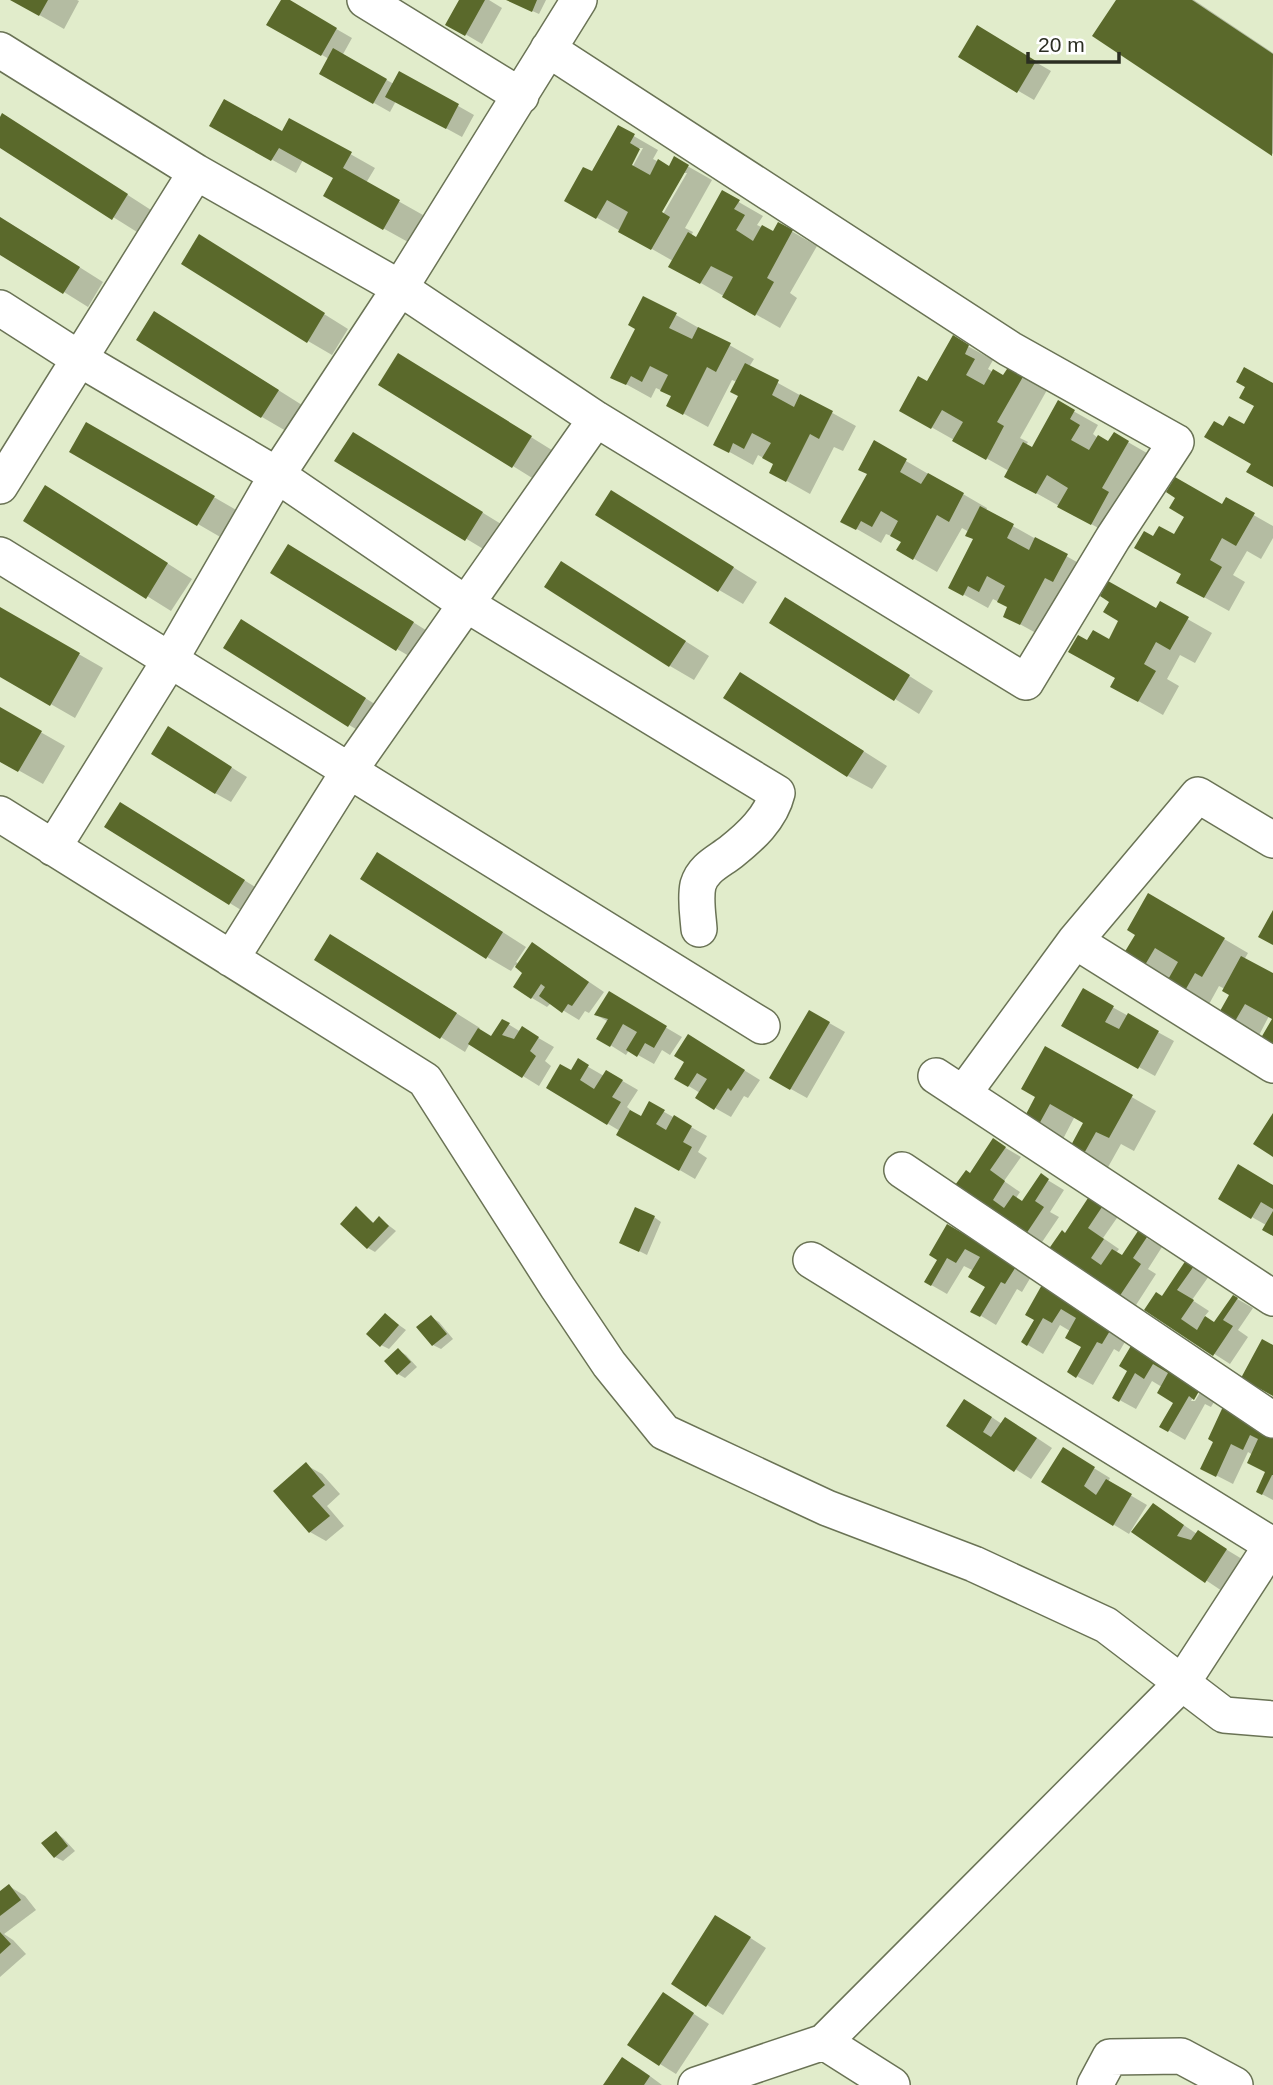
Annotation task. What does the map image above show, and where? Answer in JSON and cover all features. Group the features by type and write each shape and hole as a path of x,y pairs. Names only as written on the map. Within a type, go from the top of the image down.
{"street":[{"path":"365,0 521,96"},
{"path":"54,848 170,660 277,475 400,288 579,0"},
{"path":"0,50 196,172 400,288 596,419 1026,682 1113,538 1176,442 1010,349 548,49"},
{"path":"0,486 196,172"},
{"path":"0,308 78,358 277,475 466,604 777,793 775,803 756,830 703,873 696,902 699,929"},
{"path":"231,959 349,771 596,419"},
{"path":"0,555 762,1026"},
{"path":"1273,840 1198,794 1075,941 949,1085 1273,1298"},
{"path":"0,814 425,1080 609,1364 664,1432 827,1508 974,1564 1105,1625 1224,1715 1273,1719"},
{"path":"1075,941 1273,1065"},
{"path":"902,1170 1273,1420"},
{"path":"696,2085 824,2042 1182,1683 1272,1544 811,1260"},
{"path":"824,2042 892,2085"},
{"path":"1095,2085 1110,2057 1181,2056 1235,2085"}],"building":[{"path":"10,0 48,0 39,16"},
{"path":"281,0 290,0 337,28 321,56 266,25"},
{"path":"459,0 485,0 465,36 445,25"},
{"path":"506,0 537,0 532,12"},
{"path":"1116,0 1192,0 1273,54 1272,156 1092,36"},
{"path":"977,25 1036,61 1017,93 958,57"},
{"path":"333,48 387,79 373,104 319,74"},
{"path":"399,71 459,104 446,129 385,97"},
{"path":"224,99 282,131 289,118 352,152 343,168 400,200 383,230 323,196 333,178 279,148 271,161 209,126"},
{"path":"2,113 128,194 112,220 0,148"},
{"path":"618,125 635,134 630,143 640,149 632,165 650,175 658,159 669,166 674,156 689,165 662,212 670,217 651,250 618,232 628,212 607,200 596,219 564,201 583,167 592,171"},
{"path":"722,190 740,200 734,209 745,215 736,230 753,241 762,225 773,231 778,222 793,230 767,278 774,282 755,316 722,297 733,277 711,266 700,284 668,267 688,232 696,237"},
{"path":"0,217 80,267 63,294 0,255"},
{"path":"199,234 325,313 307,343 181,264"},
{"path":"643,296 677,313 669,328 692,339 698,327 731,343 716,372 707,367 683,415 666,406 671,396 660,391 668,375 650,366 642,382 631,376 626,385 610,378 635,329 628,325"},
{"path":"154,311 279,390 261,418 136,340"},
{"path":"953,335 969,345 965,354 975,359 966,375 984,385 993,369 1003,375 1009,366 1024,375 997,422 1004,426 986,460 952,441 963,422 942,410 931,429 899,411 918,376 927,381"},
{"path":"398,353 532,436 512,468 378,385"},
{"path":"745,363 779,380 772,395 794,407 800,394 833,411 819,439 810,434 786,482 769,473 773,464 762,458 771,443 752,433 744,449 733,443 729,453 713,445 738,396 730,392"},
{"path":"1244,367 1273,383 1273,487 1246,472 1251,464 1204,437 1214,421 1223,426 1229,416 1244,424 1254,406 1239,398 1245,387 1236,382"},
{"path":"1058,400 1075,410 1070,419 1080,425 1071,440 1089,450 1098,435 1108,441 1114,432 1129,441 1102,488 1109,492 1091,525 1057,507 1068,488 1047,475 1036,494 1004,477 1023,442 1032,447"},
{"path":"86,422 215,496 197,526 69,452"},
{"path":"353,432 483,512 465,541 334,461"},
{"path":"874,440 907,459 900,472 921,484 928,473 964,493 949,522 937,515 913,560 896,550 901,542 890,536 898,521 881,511 872,527 861,521 856,530 840,522 867,474 858,470"},
{"path":"1175,477 1222,504 1226,497 1255,513 1236,546 1222,538 1210,560 1222,567 1204,598 1176,583 1181,574 1134,548 1144,531 1153,536 1159,526 1174,534 1184,517 1169,508 1175,498 1166,492"},
{"path":"45,485 168,563 146,599 23,521"},
{"path":"611,490 734,567 718,592 595,515"},
{"path":"980,506 1014,524 1007,538 1029,550 1035,537 1068,554 1053,582 1045,578 1020,625 1003,617 1007,607 997,602 1005,586 987,576 979,592 968,586 963,596 948,588 973,539 965,536"},
{"path":"288,544 414,622 396,651 270,573"},
{"path":"561,561 686,641 669,667 544,587"},
{"path":"1108,581 1156,608 1160,601 1189,617 1170,650 1156,642 1144,664 1156,671 1138,702 1110,687 1115,678 1068,652 1078,635 1087,640 1093,630 1109,639 1118,621 1103,612 1109,602 1100,596"},
{"path":"785,597 910,675 894,701 769,623"},
{"path":"0,607 80,653 50,706 0,677"},
{"path":"241,619 366,698 348,727 223,648"},
{"path":"740,672 864,751 847,777 723,698"},
{"path":"0,707 42,731 18,772 0,762"},
{"path":"168,726 232,767 215,794 151,754"},
{"path":"120,802 245,880 229,905 104,827"},
{"path":"377,852 503,932 486,959 360,879"},
{"path":"1148,893 1225,938 1202,977 1195,973 1183,994 1166,983 1178,962 1155,948 1142,970 1121,958 1135,935 1127,930"},
{"path":"1273,910 1273,945 1258,937"},
{"path":"330,934 457,1013 440,1039 314,960"},
{"path":"532,942 589,982 572,1006 568,1004 562,1013 539,996 545,987 541,984 531,999 513,987 522,973 515,967"},
{"path":"1241,956 1273,973 1273,1051 1258,1043 1272,1019 1245,1004 1231,1028 1215,1020 1229,995 1222,991"},
{"path":"1083,988 1114,1006 1105,1022 1119,1029 1128,1013 1159,1031 1138,1069 1061,1026"},
{"path":"609,991 667,1026 654,1048 645,1043 637,1057 626,1050 637,1032 623,1024 610,1047 596,1039 608,1019 594,1015"},
{"path":"809,1010 830,1022 790,1090 769,1078"},
{"path":"502,1019 510,1023 502,1035 514,1039 522,1026 539,1037 530,1051 536,1056 522,1078 468,1044 478,1028 491,1036"},
{"path":"688,1034 745,1070 731,1091 728,1088 714,1110 695,1098 707,1079 697,1073 688,1087 674,1079 684,1062 674,1056"},
{"path":"1045,1046 1133,1095 1109,1138 1096,1132 1082,1157 1069,1149 1083,1123 1050,1104 1038,1126 1024,1118 1035,1097 1021,1089"},
{"path":"578,1058 589,1065 580,1080 594,1089 606,1070 623,1080 612,1097 621,1102 607,1125 546,1088 560,1064 571,1070"},
{"path":"649,1101 665,1110 656,1124 666,1130 674,1115 692,1126 683,1142 692,1147 679,1171 616,1135 630,1110 641,1116"},
{"path":"1273,1113 1273,1157 1253,1144"},
{"path":"993,1138 1006,1147 990,1170 1005,1181 993,1200 1004,1208 1013,1195 1022,1201 1041,1173 1049,1179 1035,1201 1044,1207 1022,1240 950,1192 966,1170 970,1173"},
{"path":"1238,1164 1273,1185 1273,1209 1261,1202 1251,1219 1218,1199"},
{"path":"1090,1195 1104,1204 1088,1228 1104,1239 1091,1258 1101,1265 1112,1249 1122,1255 1138,1231 1147,1237 1133,1258 1141,1264 1119,1297 1048,1250 1062,1230 1065,1233"},
{"path":"356,1206 373,1223 379,1216 389,1226 367,1249 340,1224"},
{"path":"635,1207 655,1216 639,1252 619,1243"},
{"path":"1273,1211 1273,1236 1262,1230"},
{"path":"947,1224 1017,1265 1005,1284 1001,1282 980,1317 970,1312 985,1287 968,1277 980,1257 965,1249 956,1263 947,1258 931,1286 924,1282 937,1260 929,1255"},
{"path":"1186,1260 1194,1266 1177,1290 1194,1300 1181,1319 1197,1330 1205,1316 1214,1322 1233,1295 1238,1298 1223,1320 1233,1326 1213,1356 1144,1310 1156,1292 1162,1296"},
{"path":"1043,1283 1114,1324 1102,1344 1097,1342 1076,1378 1067,1372 1081,1347 1065,1338 1076,1318 1061,1309 1052,1323 1043,1318 1027,1346 1021,1342 1034,1320 1025,1315"},
{"path":"385,1313 399,1325 380,1347 366,1334"},
{"path":"431,1315 447,1334 432,1346 416,1327"},
{"path":"1135,1339 1206,1379 1194,1400 1189,1396 1168,1432 1159,1427 1173,1403 1157,1393 1168,1373 1153,1364 1144,1379 1135,1373 1119,1402 1112,1398 1127,1371 1119,1366"},
{"path":"1262,1339 1273,1345 1273,1396 1241,1378"},
{"path":"398,1348 411,1362 397,1375 384,1361"},
{"path":"1227,1398 1273,1430 1273,1475 1262,1495 1256,1492 1265,1472 1247,1463 1258,1439 1250,1435 1243,1450 1231,1444 1216,1477 1200,1469 1213,1442 1208,1439"},
{"path":"964,1399 992,1417 983,1432 991,1437 1005,1417 1037,1438 1014,1472 946,1426"},
{"path":"1063,1447 1095,1467 1084,1486 1096,1495 1106,1479 1132,1494 1113,1526 1041,1482"},
{"path":"306,1462 325,1485 312,1496 330,1516 309,1533 273,1491"},
{"path":"1153,1503 1184,1525 1177,1536 1191,1540 1198,1530 1227,1549 1205,1583 1131,1532"},
{"path":"56,1831 68,1846 54,1858 41,1843"},
{"path":"9,1884 21,1900 0,1916 0,1891"},
{"path":"715,1915 751,1937 706,2007 671,1984"},
{"path":"0,1932 11,1944 0,1954"},
{"path":"663,1992 694,2013 659,2066 627,2045"},
{"path":"622,2057 650,2076 644,2085 603,2085"}]}
